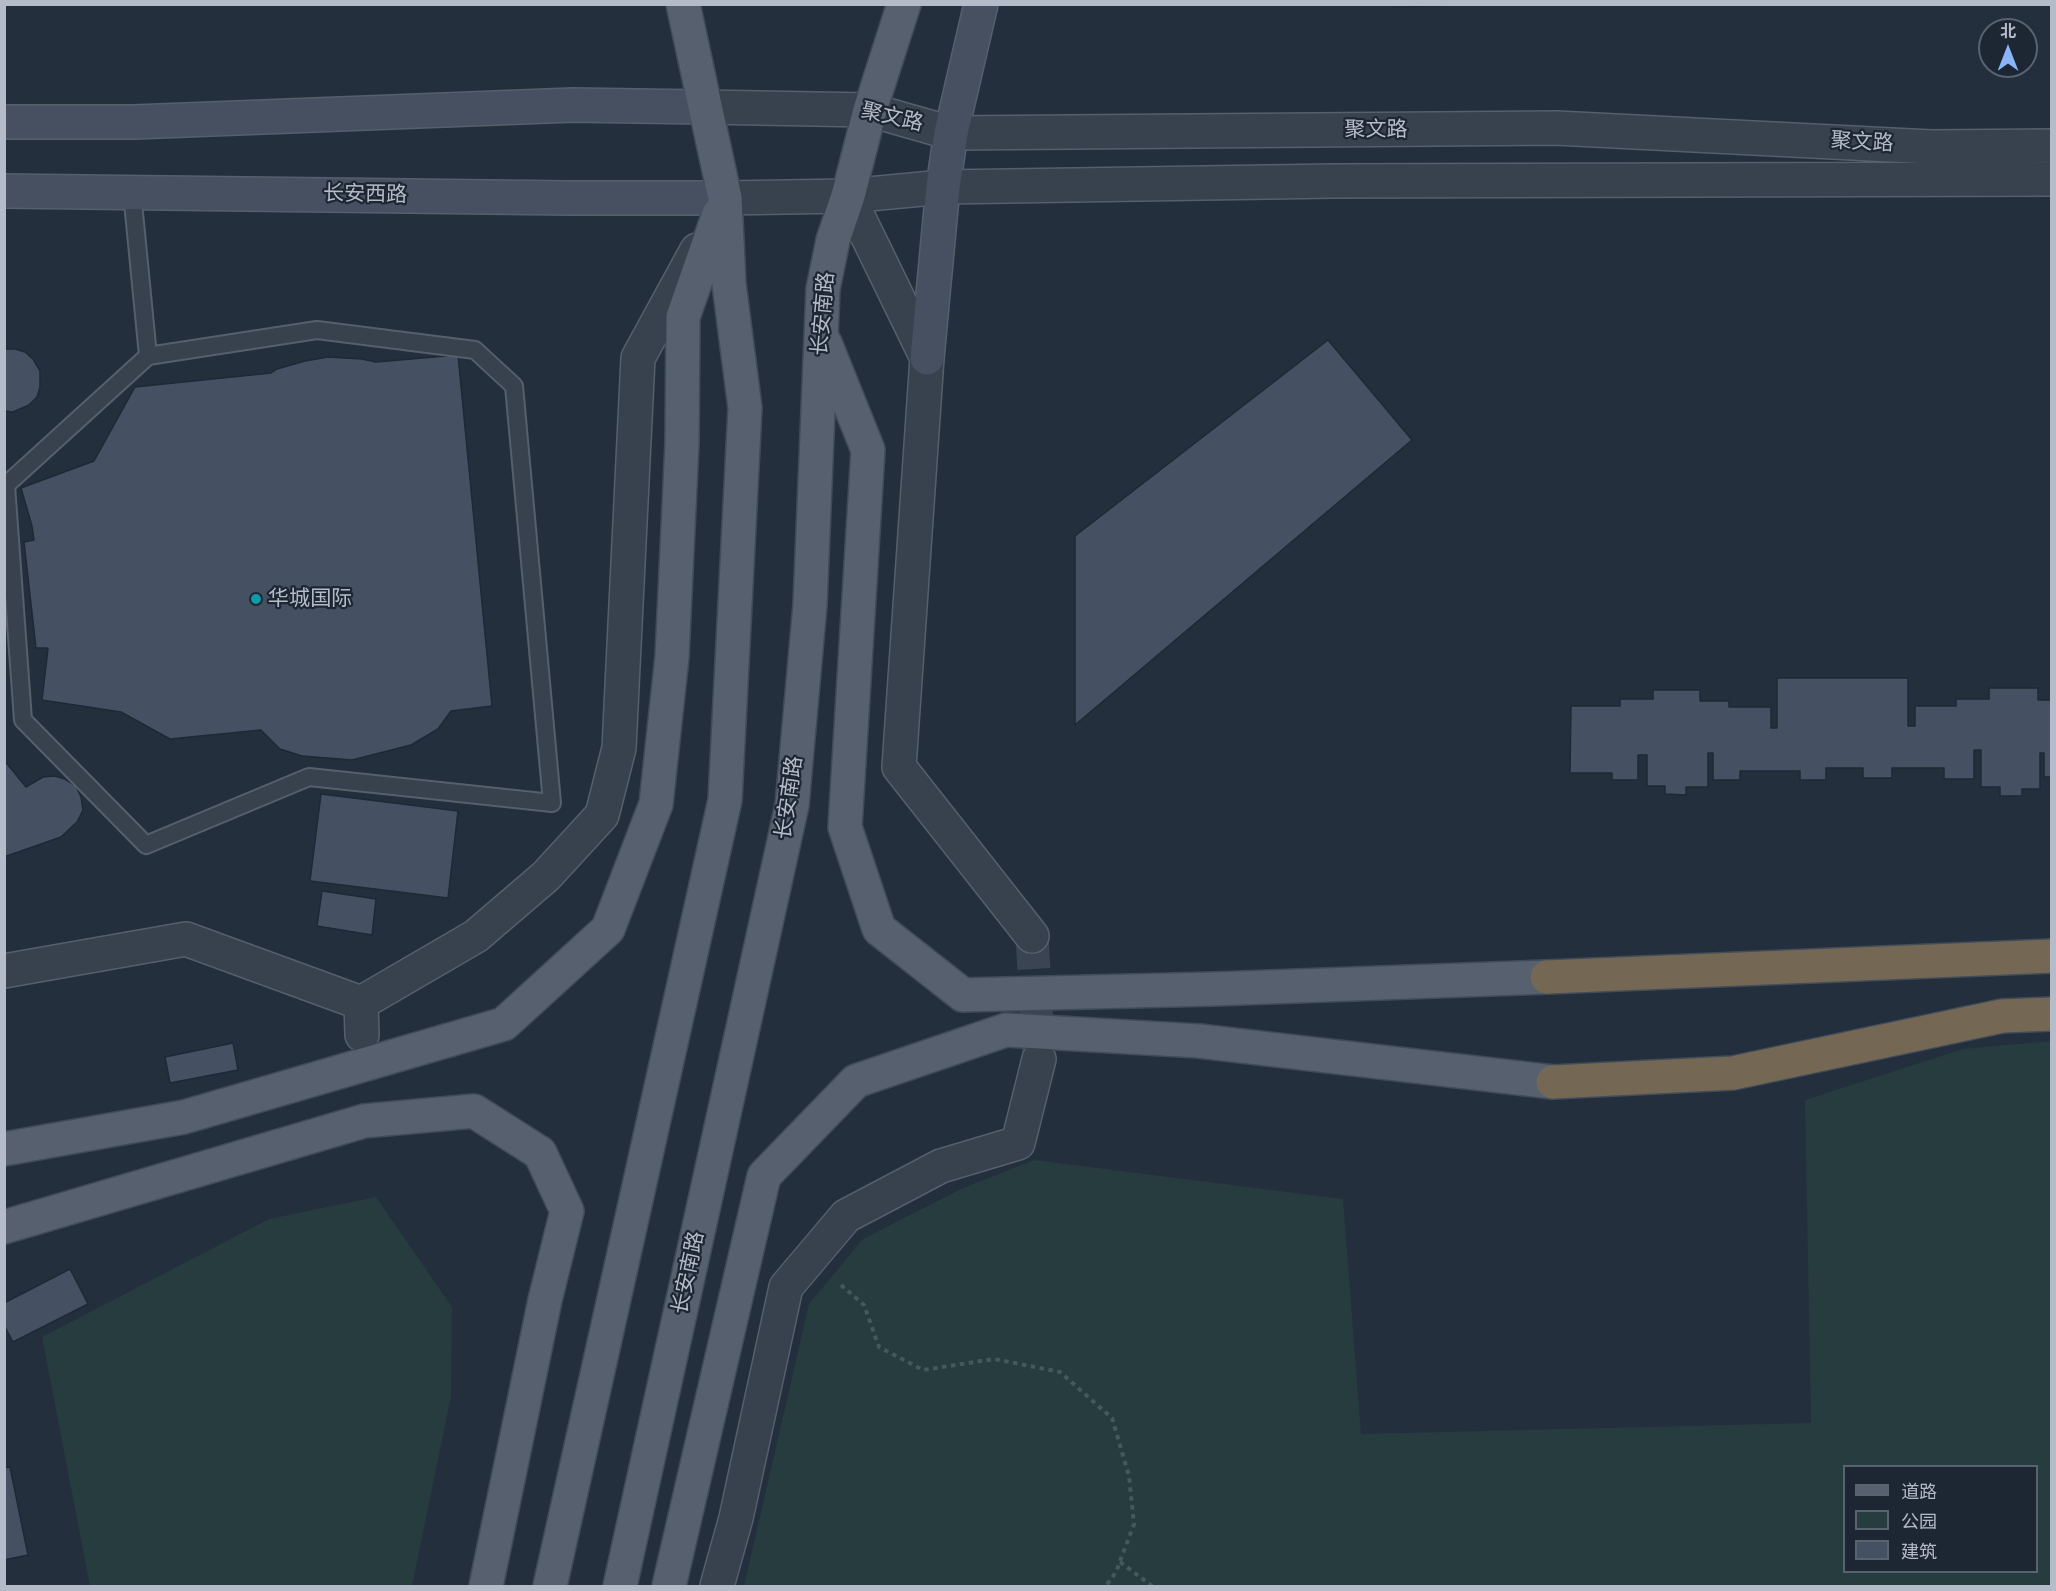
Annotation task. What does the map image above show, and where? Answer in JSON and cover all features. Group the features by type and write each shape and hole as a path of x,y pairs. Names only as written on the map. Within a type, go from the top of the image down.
{"highway":[{"path":"1547,977 2052,956"},
{"path":"1552,1082 1733,1073 2001,1016 2052,1014"}],"main road":[{"path":"550,1587 725,800 746,408 729,284 725,198 683,4"},
{"name":"长安南路","path":"620,1587 792,805 810,605 823,289 833,240 848,196 870,110 904,4"},
{"path":"927,358 943,187 951,133 981,4"},
{"path":"4,122 134,122 573,105 704,107"},
{"name":"长安西路","path":"4,191 725,198"},
{"path":"4,1149 184,1117 504,1024 608,929 656,804 672,657 682,443 683,316 725,198"},
{"path":"820,333 868,450 845,827 879,929 963,995 1547,977"},
{"path":"669,1587 764,1176 856,1081 1006,1030 1199,1041 1552,1082"},
{"path":"4,1227 364,1121 474,1111 540,1153 567,1210 545,1300 486,1587"}],"street":[{"name":"聚文路","path":"704,107 870,110 951,133 1557,128 1931,147 2052,146"},
{"name":"聚文路","path":"725,198 848,196 943,187 1334,181 2052,179"},
{"path":"848,196 927,358 898,767 1032,936"},
{"path":"361,1003 476,936 546,876 602,815 619,748 638,358 725,198"},
{"path":"4,971 186,939 361,1003"},
{"path":"361,1003 362,1035"},
{"path":"717,1587 736,1518 786,1287 846,1216 941,1166 1018,1143 1039,1059"}],"lane":[{"path":"132,192 148,356"},
{"path":"317,330 475,350 514,386 552,803 309,777 146,845 23,720 6,485 148,356 317,330"}],"path":[{"path":"841,1285 864,1305 879,1347 923,1370 994,1359 1060,1372 1112,1418 1129,1476 1134,1524 1120,1562 1106,1587"},
{"path":"1120,1562 1152,1587"}],"green space":[{"path":"2051,1041 2051,1586 744,1586 809,1304 863,1239 961,1189 1034,1160 1343,1199 1361,1434 1811,1423 1805,1100 1963,1049"},
{"path":"376,1197 452,1307 451,1396 412,1586 90,1586 42,1337 269,1219"}],"building":[{"path":"1392,4 1507,4 1392,7"},
{"path":"1328,340 1412,440 1075,725 1075,536"},
{"path":"4,349 25,352 33,359 40,371 40,387 37,397 29,405 13,412 4,411"},
{"name":"华城国际","path":"458,355 492,706 451,711 438,729 411,745 352,760 302,756 280,749 261,730 170,739 121,712 42,700 48,649 36,648 24,542 34,540 21,488 94,461 135,387 271,373 305,361 328,357 376,362"},
{"path":"1777,678 1908,678 1908,726 1915,726 1915,706 1956,706 1956,699 1989,699 1989,688 2038,688 2038,700 2052,700 2052,777 2044,777 2044,753 2040,753 2040,789 2022,789 2022,796 2000,796 2000,787 1981,787 1981,750 1974,750 1974,779 1944,779 1944,768 1892,768 1892,778 1863,778 1863,768 1826,768 1826,780 1800,780 1800,771 1740,771 1740,780 1713,780 1713,753 1708,753 1708,787 1686,787 1686,795 1665,794 1665,786 1647,786 1647,755 1638,755 1638,780 1612,780 1612,773 1570,773 1571,706 1620,706 1620,699 1653,699 1653,690 1700,690 1700,701 1729,701 1729,707 1771,707 1771,728 1777,728"},
{"path":"4,760 26,787 43,777 55,776 65,779 76,786 83,810 77,822 61,837 4,857"},
{"path":"321,794 458,811 448,898 310,881"},
{"path":"322,891 376,899 372,935 317,926"},
{"path":"233,1043 238,1070 170,1083 165,1057"},
{"path":"70,1269 88,1304 13,1342 4,1325 4,1303"},
{"path":"10,1467 28,1555 4,1560 4,1468"}],"tunnel":[{"path":"1032,936 1039,1059"}],"place":[{"name":"华城国际","path":"256,599"}]}
